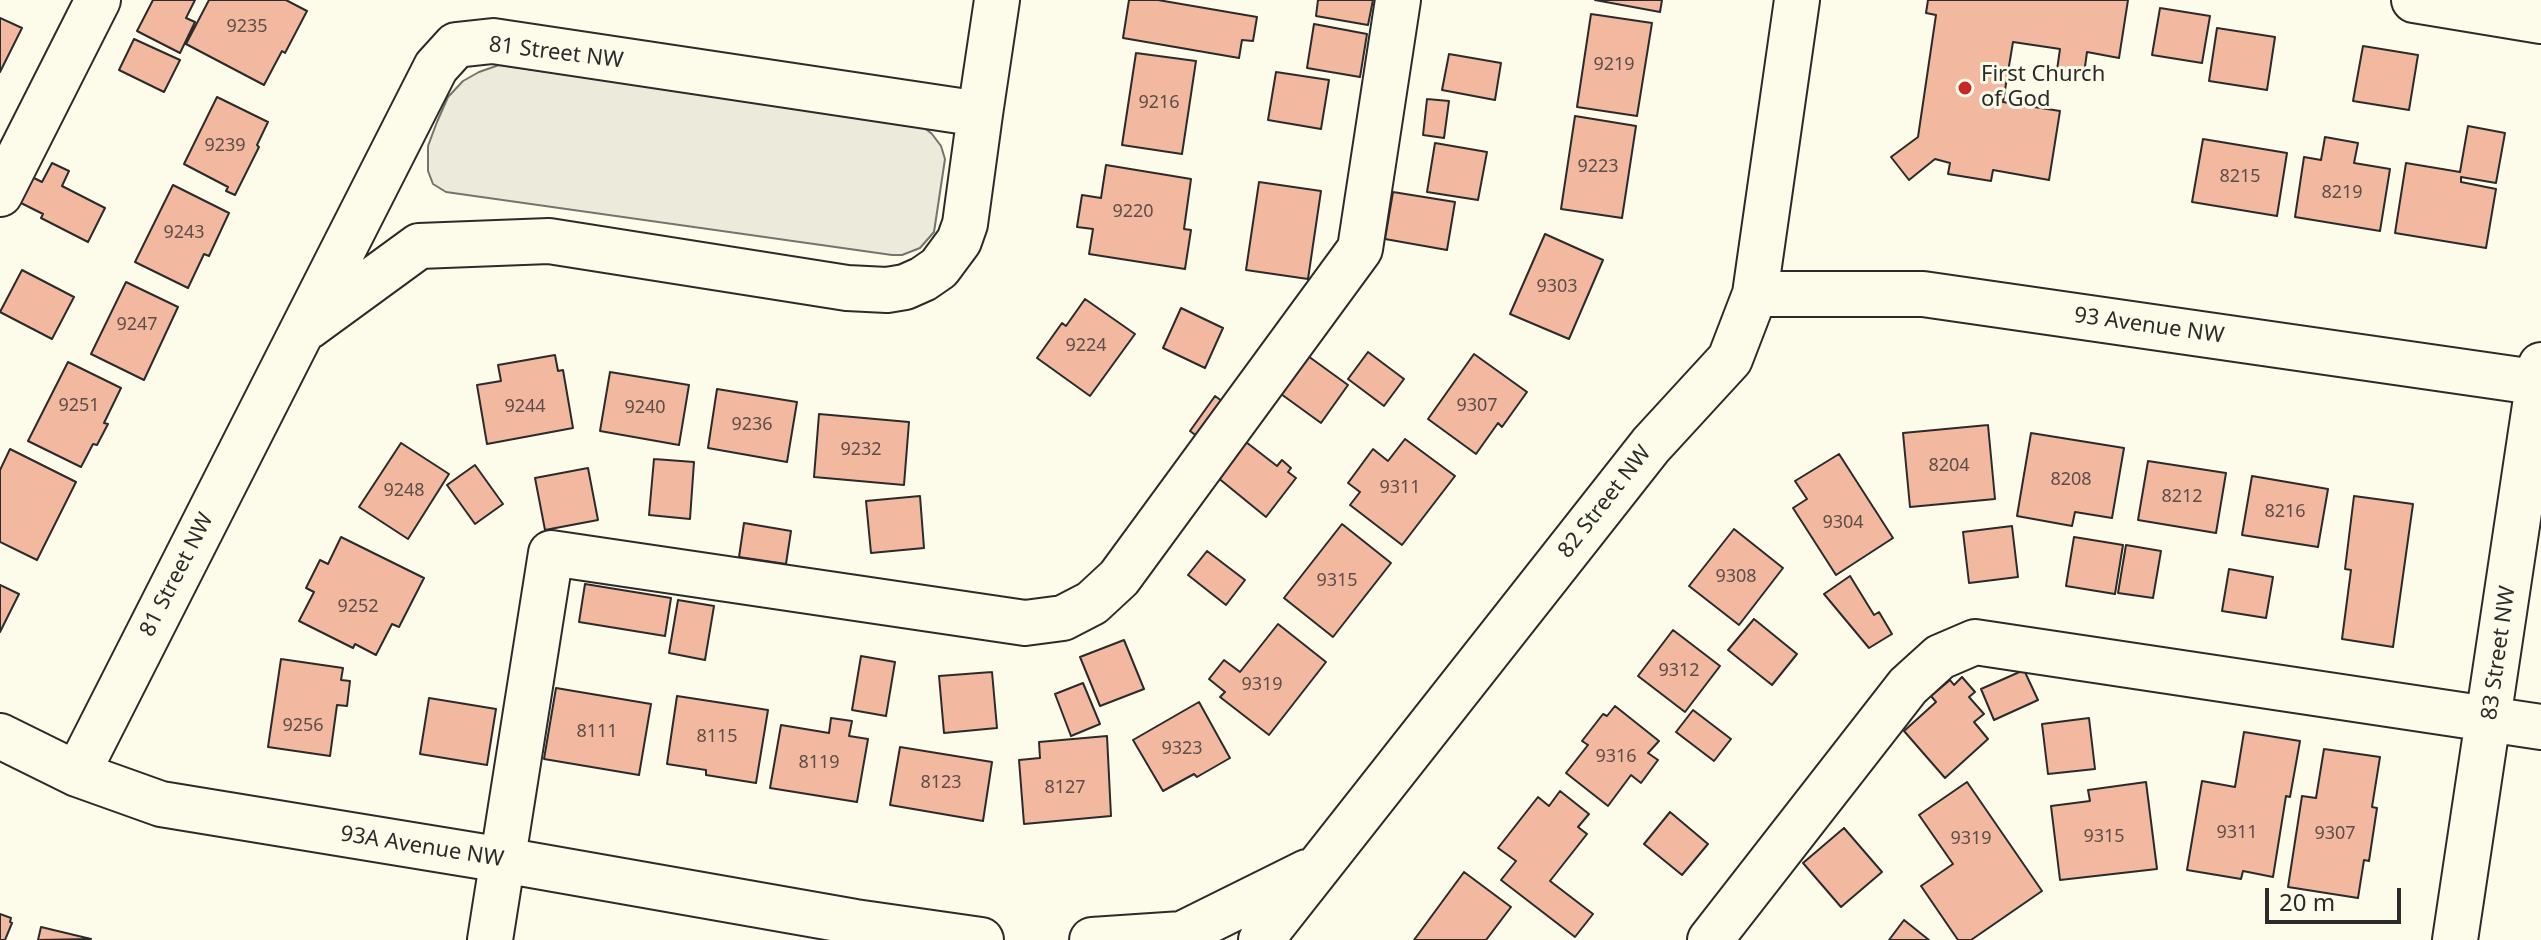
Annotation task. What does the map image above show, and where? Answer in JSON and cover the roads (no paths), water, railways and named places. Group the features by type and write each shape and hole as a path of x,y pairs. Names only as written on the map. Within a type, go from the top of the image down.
{"street":[{"path":"0,194 98,0"},
{"name":"81 Street NW","path":"300,333 419,246 549,241 847,288 887,290 923,279 939,268 959,241 965,224 997,0"},
{"path":"490,940 551,553 1025,623 1063,618 1092,603 1119,578 1360,249 1398,0"},
{"name":"82 Street NW","path":"1261,940 1651,445 1730,359 1755,294 1797,0"},
{"path":"2414,0 2541,21"},
{"name":"81 Street NW","path":"77,774 436,67 456,45 493,41 980,114"},
{"name":"93 Avenue NW","path":"1755,294 1923,294 2540,377"},
{"name":"83 Street NW","path":"2455,940 2540,377"},
{"path":"1710,940 1908,686 1940,657 1975,642 2541,727"},
{"name":"93A Avenue NW","path":"0,736 77,774 161,804 503,860 854,931 981,940"},
{"path":"1092,940 1182,934 1318,867"}],"place":[{"name":"First Church of God","path":"1965,88"}]}
